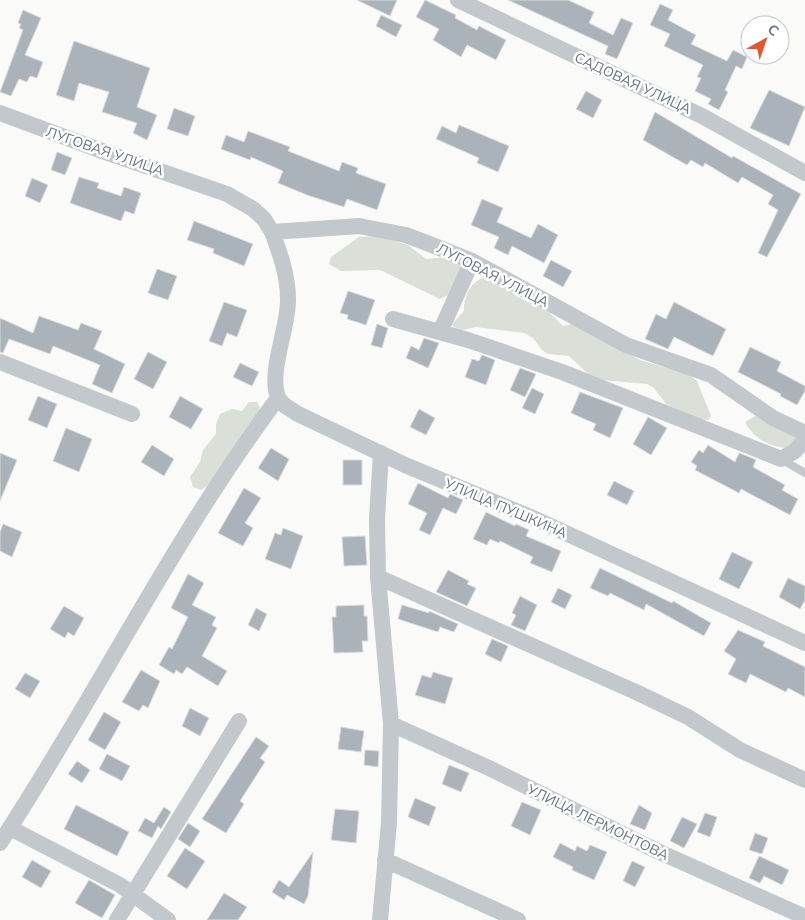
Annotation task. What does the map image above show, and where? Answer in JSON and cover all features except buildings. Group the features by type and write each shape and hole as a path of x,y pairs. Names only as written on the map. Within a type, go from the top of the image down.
{"street":[{"name":"САДОВАЯ УЛИЦА","path":"458,0 702,116 805,173"},
{"name":"ЛУГОВАЯ УЛИЦА","path":"0,113 96,149 228,194 254,209 264,219 272,232 359,226 406,235 472,261 626,345 711,375 773,418 805,433"},
{"path":"0,843 204,503 241,447 278,398 277,369 288,301 287,280 272,232"},
{"path":"440,332 472,261"},
{"path":"392,319 440,332 562,372 781,460 795,451 805,439"},
{"path":"0,362 132,414"},
{"name":"УЛИЦА ПУШКИНА","path":"278,398 298,414 381,453 533,518 805,643"},
{"path":"380,920 389,823 391,724 378,577 377,519 381,453"},
{"path":"378,577 638,693 688,717 740,750 805,780"},
{"path":"117,920 238,721"},
{"name":"УЛИЦА ЛЕРМОНТОВА","path":"391,724 489,768 655,850 805,917"},
{"path":"10,828 134,894 168,920"},
{"path":"385,860 518,920"}],"lane":[{"path":"781,460 805,473"}],"shaded area":[{"path":"379,236 408,245 426,259 447,257 460,264 462,272 448,295 440,299 380,270 341,271 329,264 331,257 359,237"},
{"path":"487,277 501,282 516,296 549,312 563,326 575,323 640,360 688,374 697,381 711,416 708,420 698,419 666,404 654,388 647,384 601,380 587,373 569,356 548,354 542,350 533,338 524,333 476,327 462,330 455,328 452,324 464,311 469,289 477,281"},
{"path":"249,402 257,402 260,407 259,412 208,485 201,490 193,487 190,477 200,462 203,450 216,434 216,424 220,414 232,409 242,411"},
{"path":"759,414 794,433 796,441 789,448 782,448 763,441 748,428 745,422"}]}
